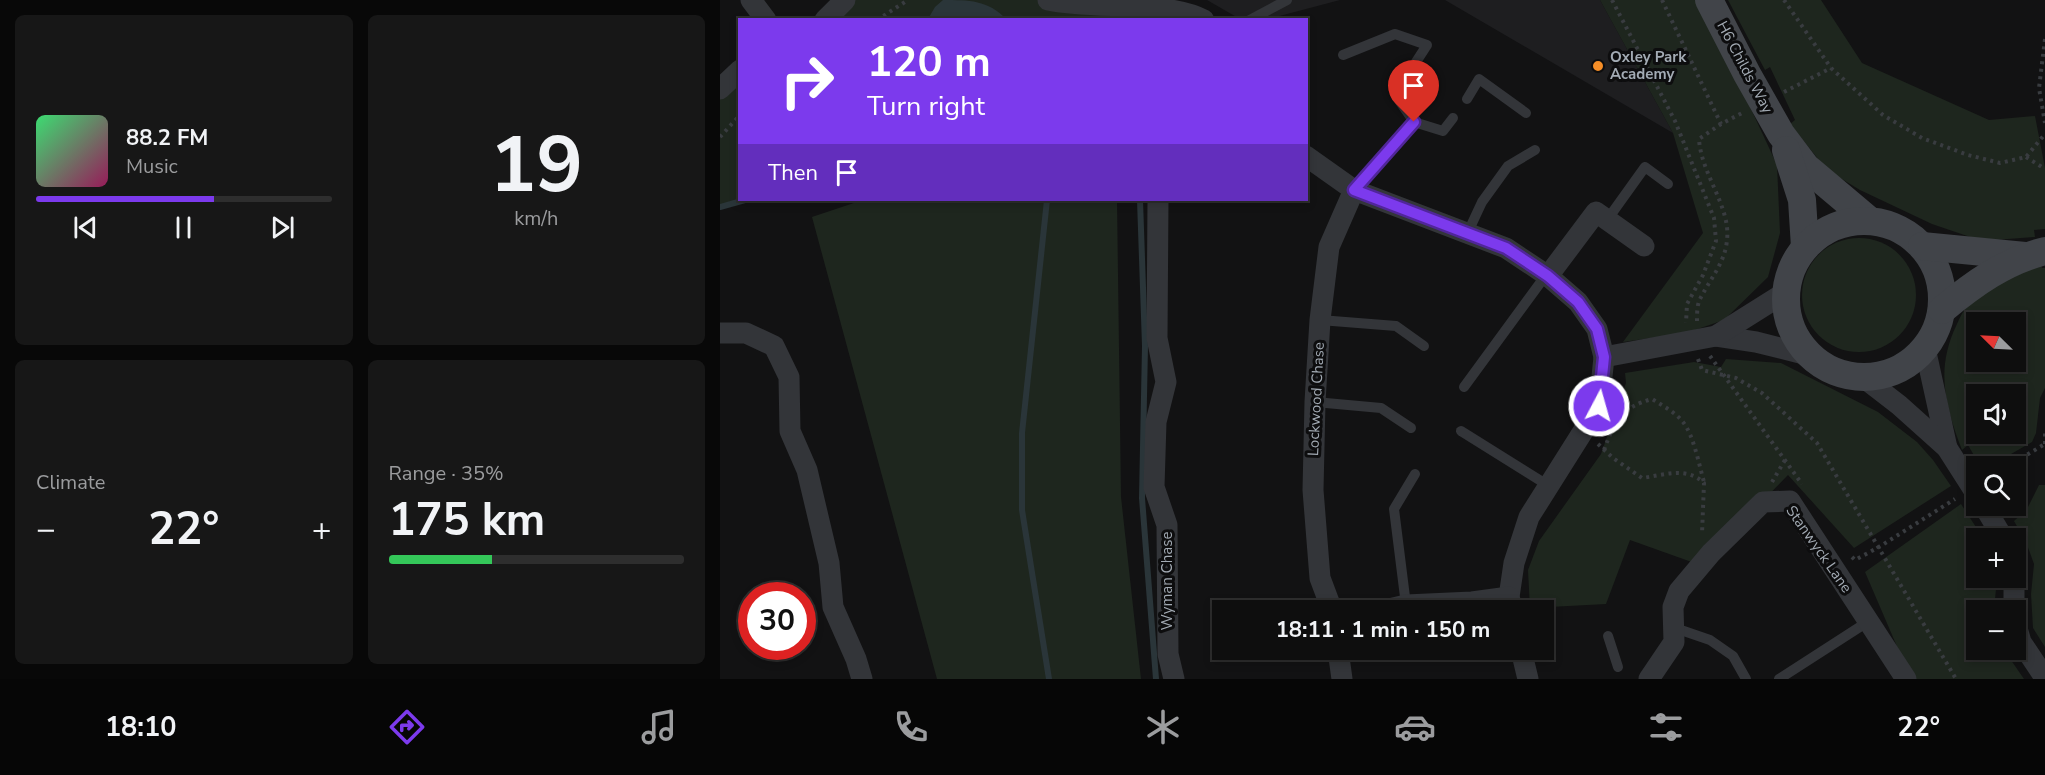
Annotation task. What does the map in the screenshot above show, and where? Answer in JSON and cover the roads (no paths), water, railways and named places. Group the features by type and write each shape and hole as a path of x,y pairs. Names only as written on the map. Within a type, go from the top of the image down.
{"street":[{"path":"751,0 764,18"},
{"path":"827,18 845,0"},
{"name":"H6 Childs Way","path":"1709,0 1781,134 1806,167 1870,221"},
{"path":"1058,2 1161,6 1194,13 1201,18"},
{"path":"720,88 738,72"},
{"name":"H6 Childs Way","path":"1781,134 1802,200 1805,247"},
{"path":"1308,157 1354,190 1506,248 1547,276 1578,302 1597,329 1604,357 1599,406 1529,517 1514,563 1511,600"},
{"name":"Lockwood Chase","path":"1328,600 1320,578 1313,490 1320,320 1329,247 1354,190"},
{"name":"Wyman Chase","path":"1158,201 1157,339 1166,382 1156,422 1154,487 1167,525 1168,654 1174,679"},
{"path":"1547,276 1596,212 1644,246"},
{"path":"1870,221 1889,225 1907,233 1922,246 1935,265 1941,286 1942,309 1936,330 1925,348 1908,364 1887,374 1864,378 1843,375 1824,367 1808,355 1795,336 1787,315 1786,292 1792,268 1805,247 1824,232 1846,223 1870,221"},
{"path":"1922,246 2035,254"},
{"path":"1942,309 1976,282 2035,254"},
{"path":"1604,357 1716,336 1786,292"},
{"path":"720,333 746,333 774,346 789,377 790,431 807,470 829,563 833,607 856,659 862,679"},
{"path":"1716,336 1755,342 1808,355"},
{"path":"1925,348 1950,453"},
{"path":"1864,378 1899,405 1950,453 1966,478"},
{"name":"Stanwyck Lane","path":"1649,679 1674,642 1673,607 1678,591 1711,553 1763,502 1790,501 1906,679"},
{"path":"2026,650 2045,678"},
{"path":"1339,660 1342,679"},
{"path":"1523,660 1528,679"}],"lane":[{"path":"1254,18 1287,0"},
{"path":"1342,55 1395,34 1427,45 1416,62"},
{"path":"1467,99 1479,79 1526,113"},
{"path":"1404,81 1396,96 1414,122 1443,131 1453,118"},
{"path":"1354,190 1414,122"},
{"path":"1468,232 1482,202 1508,166 1535,150"},
{"path":"1607,220 1645,167 1668,184"},
{"path":"1464,387 1547,276"},
{"path":"1320,320 1396,326 1424,346"},
{"path":"1315,402 1381,408 1411,428"},
{"path":"1461,431 1549,486"},
{"path":"1395,600 1394,509 1415,474"},
{"path":"1779,679 1869,621"},
{"path":"1675,628 1718,645 1733,656 1746,679"},
{"path":"1608,636 1618,667"}],"waterway":[{"path":"720,207 741,201"},
{"path":"1047,201 1022,433 1022,510 1049,679"},
{"path":"1140,201 1145,346 1142,498 1156,679"}],"place":[{"name":"Oxley Park Academy","path":"1598,66"}]}
